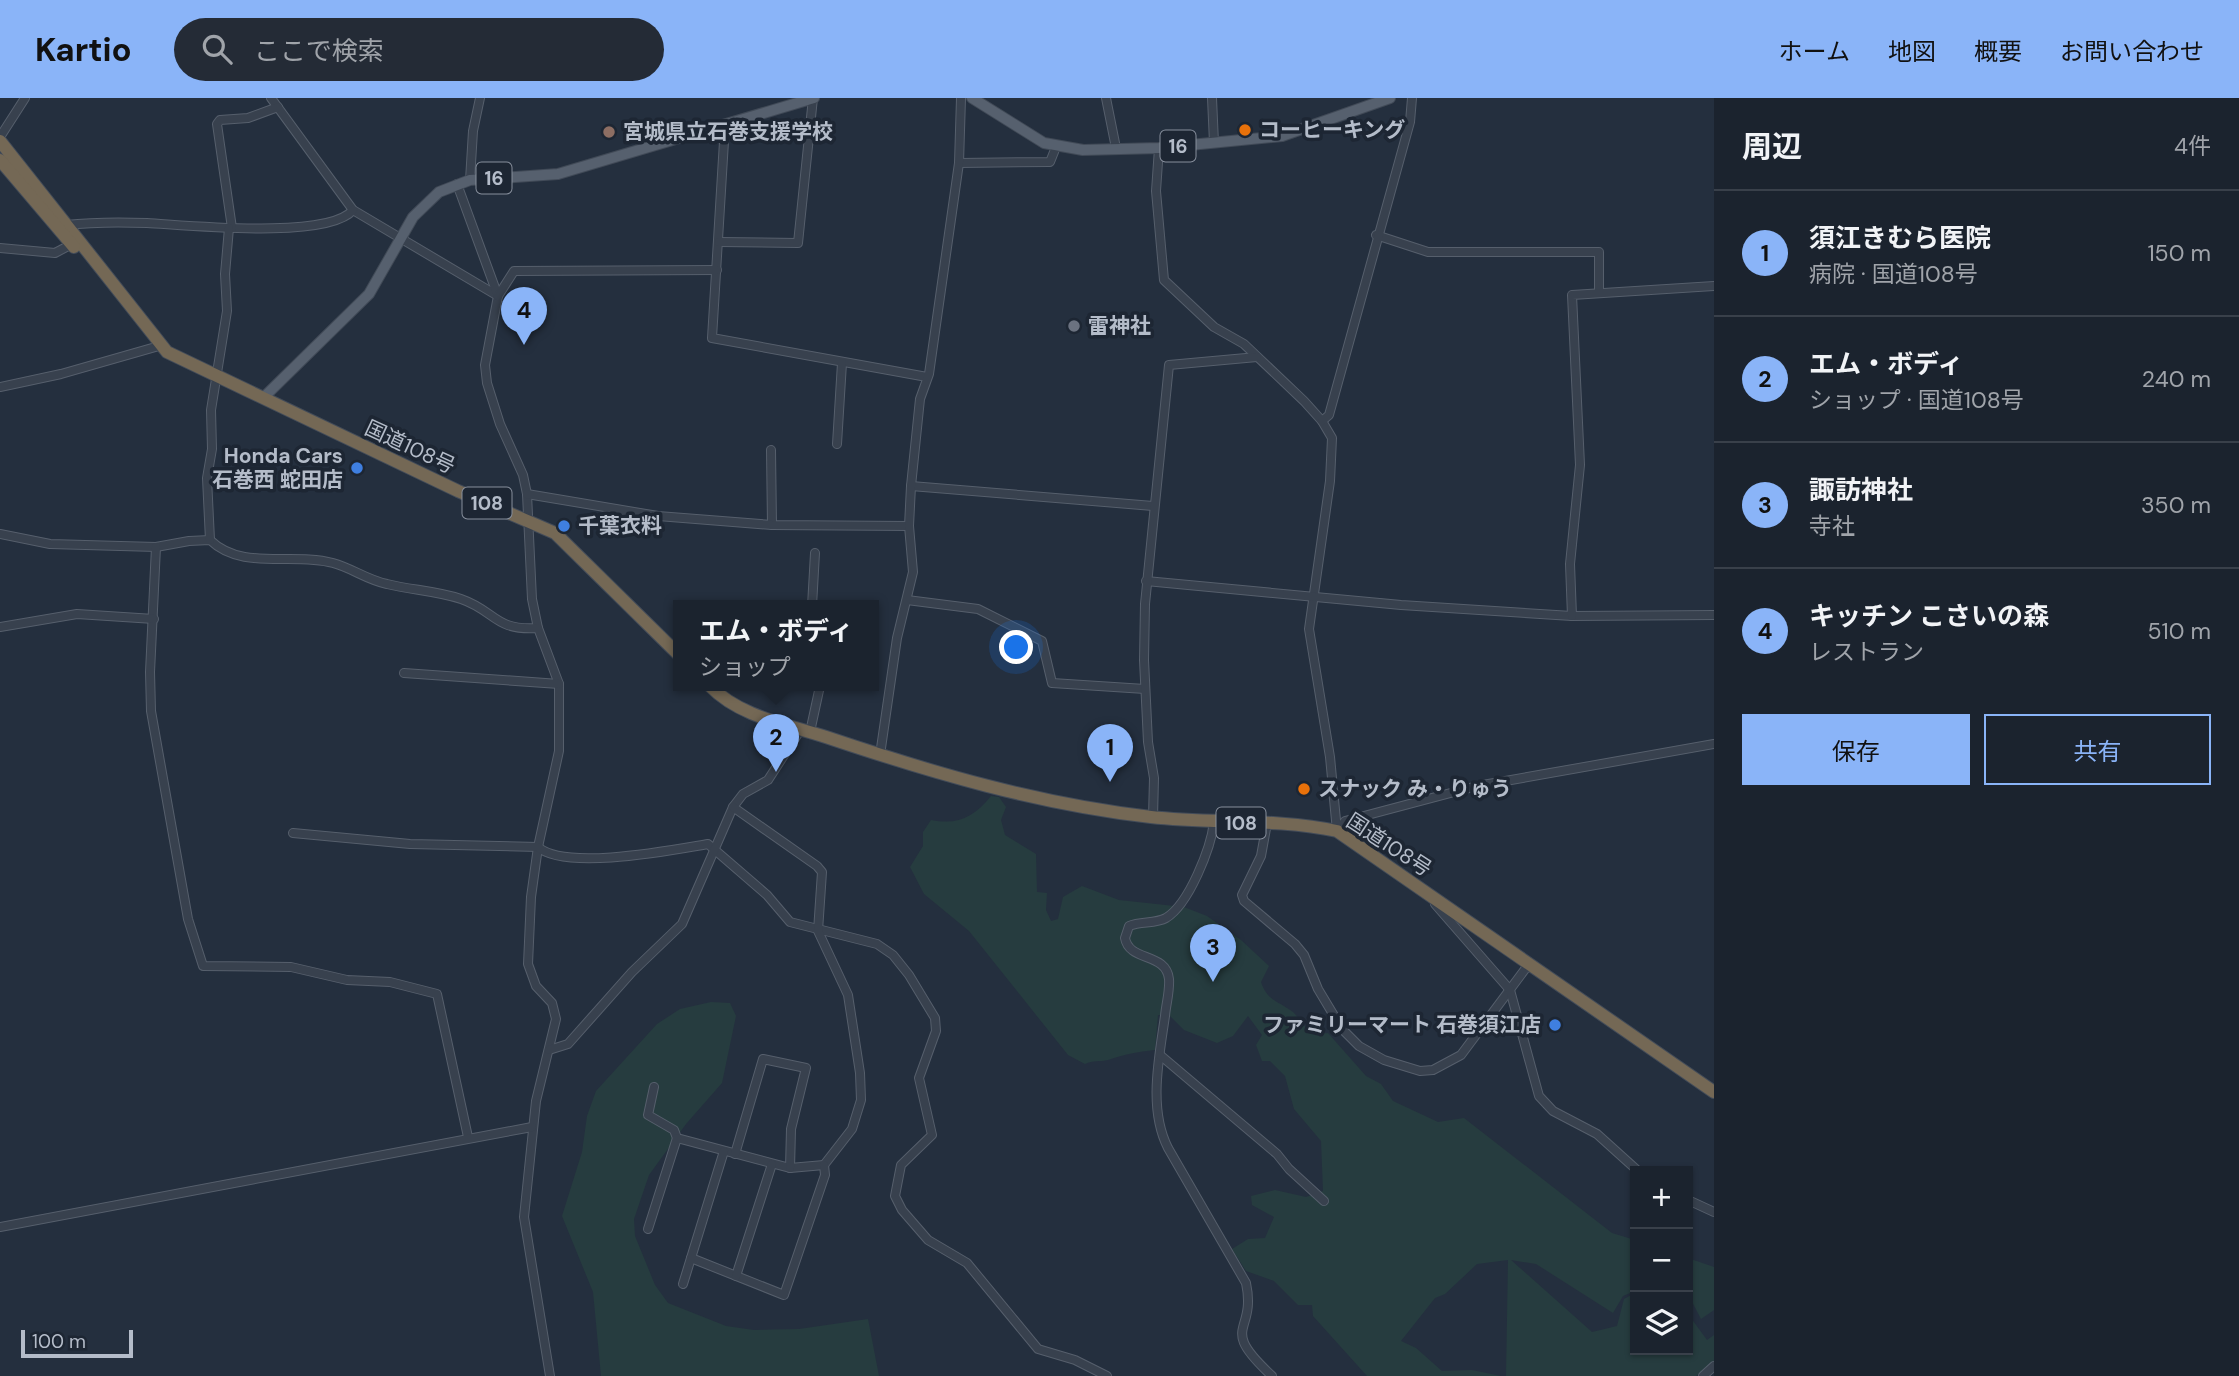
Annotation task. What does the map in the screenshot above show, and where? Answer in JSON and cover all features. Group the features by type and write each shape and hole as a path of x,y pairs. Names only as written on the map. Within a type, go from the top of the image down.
{"highway":[{"name":"国道108号","path":"0,139 159,345 215,375 526,520 567,542 673,649"},
{"name":"国道108号","path":"0,160 72,244 116,289"},
{"name":"国道108号","path":"717,691 743,710 940,775 1040,800 1153,817 1214,822 1307,824 1336,831 1714,1092"}],"main road":[{"name":"16","path":"263,398 369,295 425,203 457,184 470,180 558,174 813,98"},
{"name":"16","path":"972,98 1032,138 1056,146 1116,148 1159,148 1282,136 1390,98"}],"street":[{"path":"0,139 25,98"},
{"path":"271,98 353,210 498,296"},
{"path":"470,180 473,131 480,98"},
{"path":"719,242 798,243 813,98"},
{"path":"880,755 897,638 913,572 909,526 911,486 920,399 928,377 958,163 961,98"},
{"path":"1106,98 1116,148"},
{"path":"1212,98 1214,143"},
{"path":"1322,421 1329,415 1409,121 1412,98"},
{"path":"278,107 247,118 220,120 217,124 231,228 225,274 227,311 215,375 207,478 210,541 220,551 243,558 296,557 341,565 378,582 461,599 507,627 538,628"},
{"path":"725,125 712,335 714,340 928,377"},
{"path":"958,163 1050,162 1056,146"},
{"path":"1159,148 1156,191 1164,281 1214,327 1244,344 1322,421 1333,445 1311,596 1309,629 1330,757 1336,831"},
{"path":"457,184 498,296"},
{"path":"66,225 113,222 266,228 332,222 353,210"},
{"path":"1376,235 1428,252 1599,252 1600,292"},
{"path":"0,248 54,253 72,244"},
{"path":"550,1376 525,1233 532,1127 556,1011 536,986 528,964 531,897 538,847 559,751 559,684 538,628 532,599 526,520 527,494 523,475 500,424 487,383 485,365 498,296 514,271 717,270"},
{"path":"1572,616 1570,564 1580,465 1572,295 1714,286"},
{"path":"0,387 61,374 159,345"},
{"path":"1153,817 1154,778 1148,743 1145,688 1146,581 1169,365 1257,358"},
{"path":"837,444 842,363"},
{"path":"771,450 772,525"},
{"path":"911,486 1153,506"},
{"path":"527,494 658,516 772,525 909,526"},
{"path":"0,534 34,543 156,547 189,541 210,541"},
{"path":"156,547 150,672 154,732 188,919 203,966 253,964 291,967 347,980 390,982 437,994 468,1137"},
{"path":"812,600 816,553"},
{"path":"1146,581 1572,616 1714,615"},
{"path":"906,600 988,612 1042,640 1052,683 1145,688"},
{"path":"0,627 77,614 154,619"},
{"path":"404,673 559,684"},
{"path":"549,1050 568,1044 632,972 675,934 682,924 733,807 743,794 768,780 779,768 806,730 818,691"},
{"path":"1336,831 1345,821 1456,791 1714,744"},
{"path":"691,1258 784,1295 825,1175 824,1165 852,1129 860,1100 860,1073 848,995 818,930 822,872 733,807"},
{"path":"1214,822 1205,857 1176,909 1157,922 1129,926 1125,934 1127,946 1162,964 1168,973 1169,989 1160,1055 1157,1118 1161,1134 1246,1283 1248,1298 1241,1326 1242,1342 1249,1355 1272,1376"},
{"path":"1267,823 1261,856 1242,895 1244,901 1295,944 1342,1030 1359,1046 1384,1060 1420,1071 1433,1070 1461,1055 1529,964"},
{"path":"293,833 410,844 538,847 548,855 596,858 639,855 708,844 767,895 790,922 877,944 892,955 909,975 935,1018 936,1031 919,1078 932,1135 901,1165 895,1196 902,1210 928,1240 967,1264 1038,1349 1075,1360 1107,1376"},
{"path":"1425,892 1510,990 1539,1096 1553,1111 1597,1134 1632,1166"},
{"path":"1160,1055 1277,1153 1289,1169 1324,1200"},
{"path":"735,1154 762,1059 806,1068 792,1129 790,1168"},
{"path":"648,1229 677,1138 674,1130 648,1115 654,1087"},
{"path":"0,1227 532,1127"},
{"path":"677,1138 790,1168 824,1165"},
{"path":"683,1284 724,1152"},
{"path":"736,1276 772,1164"},
{"path":"1693,1202 1714,1212"},
{"path":"1703,1376 1714,1366"}],"green space":[{"path":"991,796 999,797 1006,807 1001,820 1005,835 1036,854 1037,892 1047,893 1046,910 1051,921 1058,919 1063,897 1082,886 1119,900 1184,907 1207,916 1241,940 1269,966 1261,982 1270,997 1293,1012 1310,1030 1328,1033 1366,1076 1381,1084 1393,1101 1438,1122 1464,1118 1612,1233 1630,1238 1630,1293 1623,1296 1613,1313 1536,1264 1511,1260 1592,1332 1617,1326 1624,1299 1630,1296 1630,1355 1693,1355 1693,1321 1707,1340 1714,1335 1714,1362 1696,1376 1506,1376 1508,1260 1477,1264 1445,1294 1435,1298 1401,1341 1416,1348 1442,1371 1472,1370 1501,1376 1367,1376 1313,1316 1312,1305 1298,1305 1274,1281 1246,1271 1232,1249 1248,1239 1265,1238 1274,1217 1252,1205 1251,1196 1275,1190 1306,1197 1323,1191 1321,1141 1294,1109 1285,1076 1270,1061 1262,1061 1256,1045 1262,1035 1248,1016 1233,1036 1217,1043 1184,1030 1169,1015 1158,1015 1155,1050 1085,1064 1068,1055 969,931 924,894 910,867 923,846 923,832 931,820 957,820 978,810"},
{"path":"711,1002 730,1003 736,1016 722,1083 686,1124 649,1175 634,1219 635,1236 655,1285 668,1303 726,1326 754,1330 799,1329 868,1319 879,1376 601,1376 593,1292 562,1216 582,1152 587,1116 596,1091 657,1024 680,1009"},
{"path":"1693,1260 1714,1267 1714,1310 1701,1319 1693,1304"}],"place":[{"name":"コーヒーキング","path":"1245,130"},
{"name":"宮城県立石巻支援学校","path":"609,132"},
{"name":"雷神社","path":"1074,326"},
{"name":"キッチン こさいの森","path":"524,345"},
{"name":"Honda Cars 石巻西 蛇田店","path":"357,468"},
{"name":"千葉衣料","path":"564,526"},
{"name":"エム・ボディ","path":"776,772"},
{"name":"須江きむら医院","path":"1110,782"},
{"name":"スナック み・りゅう","path":"1304,789"},
{"name":"諏訪神社","path":"1213,982"},
{"name":"ファミリーマート 石巻須江店","path":"1555,1025"}]}
